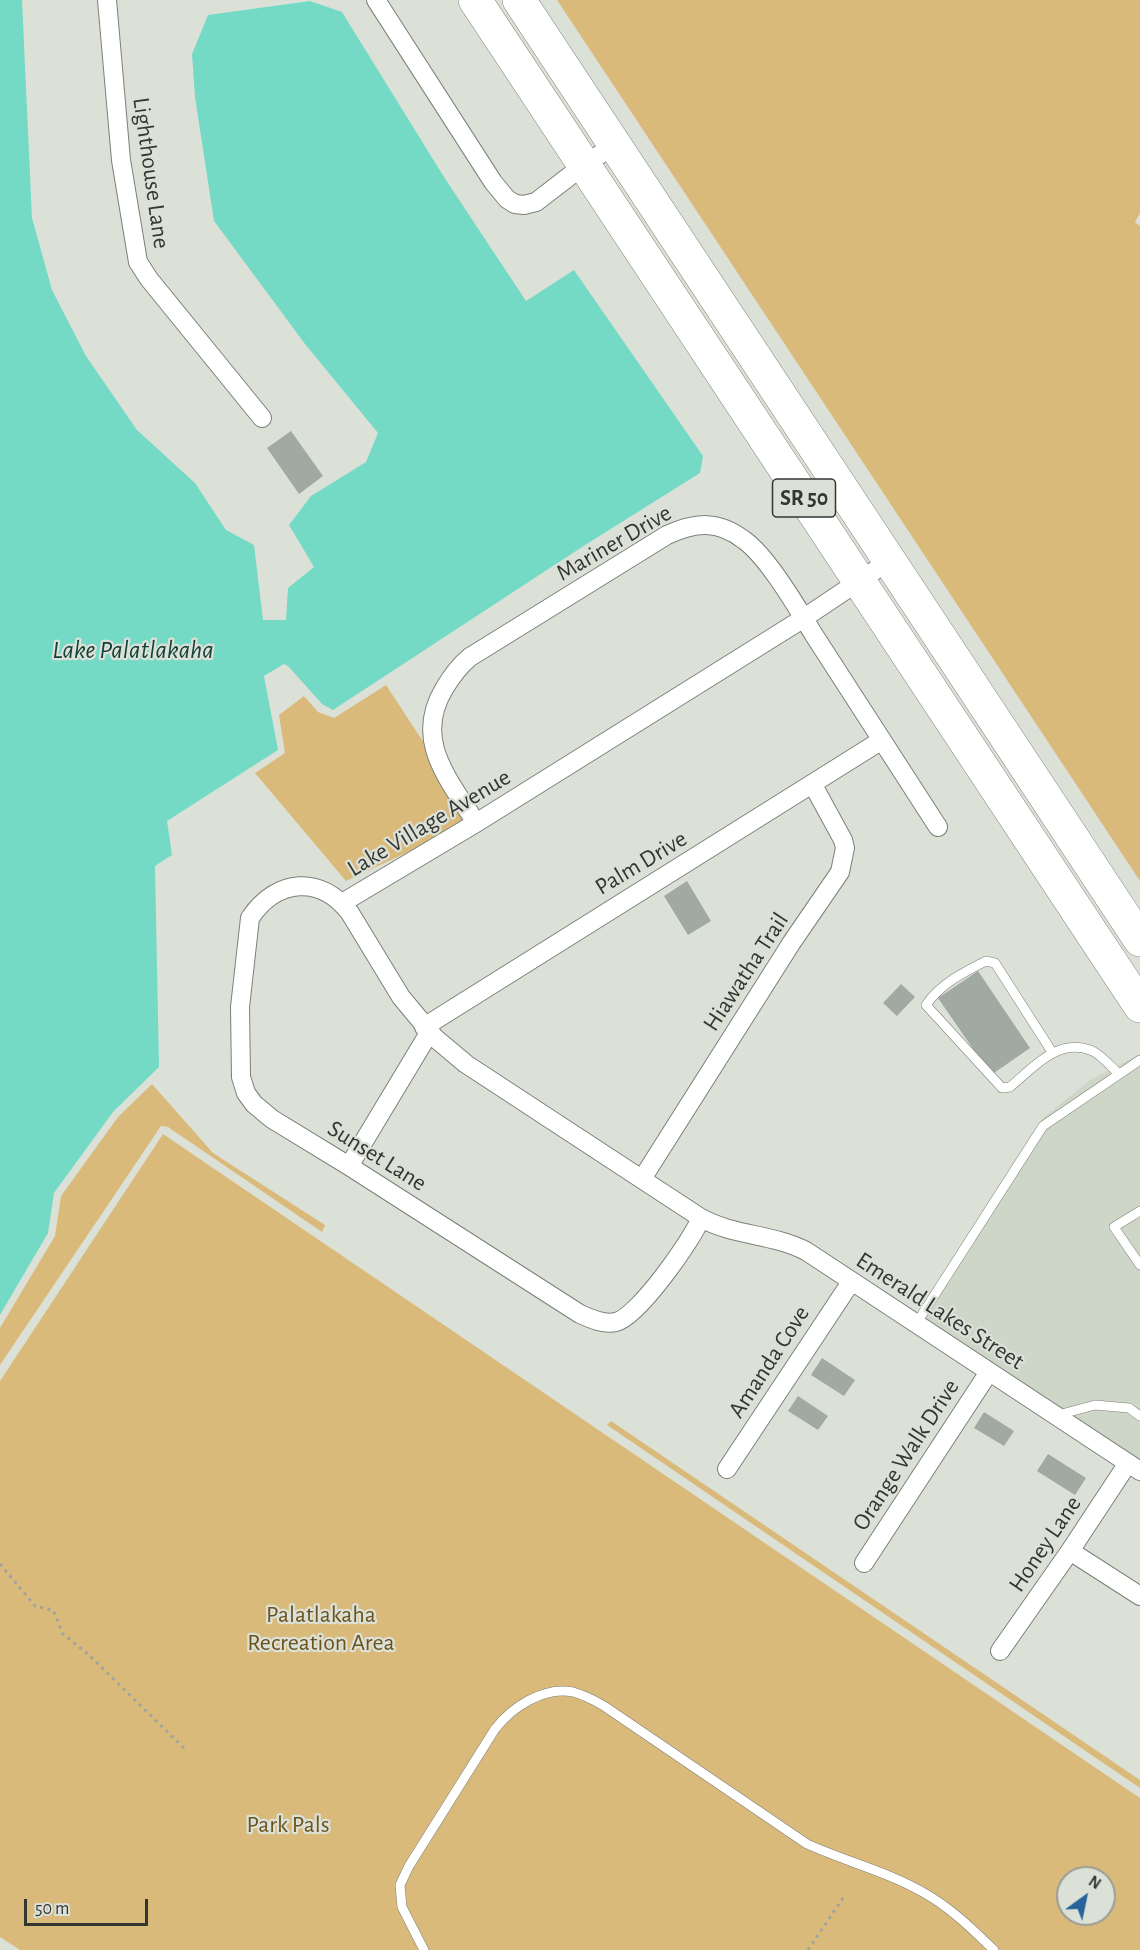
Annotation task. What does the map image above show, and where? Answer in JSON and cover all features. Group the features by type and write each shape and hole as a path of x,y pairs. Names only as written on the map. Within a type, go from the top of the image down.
{"highway":[{"name":"SR 50","path":"475,0 1140,1006"},
{"name":"SR 50","path":"519,0 1140,940"}],"street":[{"name":"Lighthouse Lane","path":"107,0 121,160 138,262 149,279 262,418"},
{"path":"376,0 493,182 507,199 515,204 524,205 536,202 614,145"},
{"name":"Mariner Drive","path":"476,823 441,767 430,729 431,716 438,697 450,677 470,657 667,535 684,527 715,525 744,540 759,553 804,618 938,827"},
{"name":"Lake Village Avenue","path":"701,1218 466,1064 427,1030 401,997 342,903 476,823 804,618 889,561"},
{"name":"Palm Drive","path":"349,1166 427,1030 882,740"},
{"name":"Hiawatha Trail","path":"642,1179 792,942 840,872 845,848 843,840 813,785"},
{"name":"Sunset Lane","path":"342,903 331,894 316,887 298,886 287,888 267,899 258,906 250,918 240,1007 241,1077 246,1093 254,1104 272,1119 580,1314 610,1323 619,1322 643,1301 683,1247 701,1218"},
{"name":"Emerald Lakes Street","path":"701,1218 735,1232 781,1240 794,1245 1134,1467"},
{"name":"Amanda Cove","path":"727,1469 851,1282"},
{"name":"Orange Walk Drive","path":"864,1563 989,1372"},
{"name":"Honey Lane","path":"1000,1651 1070,1551 1134,1467"},
{"path":"1070,1551 1140,1596"}],"lane":[{"path":"1052,1052 995,963 986,961 958,975 933,994 926,1005 1002,1089 1010,1087 1052,1052 1072,1047 1092,1050 1119,1074"},
{"path":"916,1324 1043,1126 1140,1060"},
{"path":"1140,1211 1114,1227 1140,1264"},
{"path":"1056,1416 1095,1405 1129,1407 1140,1416"},
{"path":"424,1950 402,1907 400,1886 409,1866 506,1715 520,1705 538,1697 558,1692 572,1692 604,1706 807,1844 839,1859 895,1879 928,1895 962,1920 994,1950"}],"path":[{"path":"0,1564 35,1606 53,1610 63,1634 89,1655 187,1751"},
{"path":"808,1950 845,1895"}],"shaded area":[{"path":"1140,1054 1140,1459 918,1314 1043,1118 1090,1080"}],"green space":[{"path":"557,0 1140,0 1140,213 1135,222 1140,226 1140,881"},
{"path":"386,685 424,743 434,772 463,820 423,845 346,881 255,773 285,753 279,715 304,696 318,712 334,718"},
{"path":"152,1084 213,1153 325,1225 322,1232 168,1127 161,1126 0,1365 0,1328 55,1236 61,1196 118,1117"},
{"name":"Palatlakaha Recreation Area","path":"163,1134 1140,1798 1140,1950 20,1950 0,1937 0,1381"},
{"path":"611,1421 1140,1780 1140,1788 607,1425"}],"water":[{"name":"Lake Palatlakaha","path":"0,0 22,0 32,218 52,290 86,356 137,430 195,483 226,530 254,545 263,620 286,620 288,588 314,567 289,525 311,496 366,462 378,433 305,344 214,221 195,97 192,54 208,15 310,1 342,12 444,177 526,301 574,270 703,456 700,473 582,547 333,710 322,704 284,664 264,676 278,750 167,821 172,855 155,866 159,1067 113,1112 54,1193 48,1233 0,1315"}],"building":[{"path":"291,431 323,476 299,494 267,448"},
{"path":"687,881 711,921 688,935 664,896"},
{"path":"978,971 1030,1048 991,1075 938,998"},
{"path":"901,984 915,997 897,1016 883,1003"},
{"path":"822,1358 855,1380 844,1396 811,1375"},
{"path":"798,1396 828,1416 818,1430 788,1411"},
{"path":"984,1412 1014,1431 1004,1446 974,1428"},
{"path":"1048,1454 1086,1478 1075,1495 1037,1471"}],"park label":[{"name":"Park Pals","path":"288,1825"}]}
